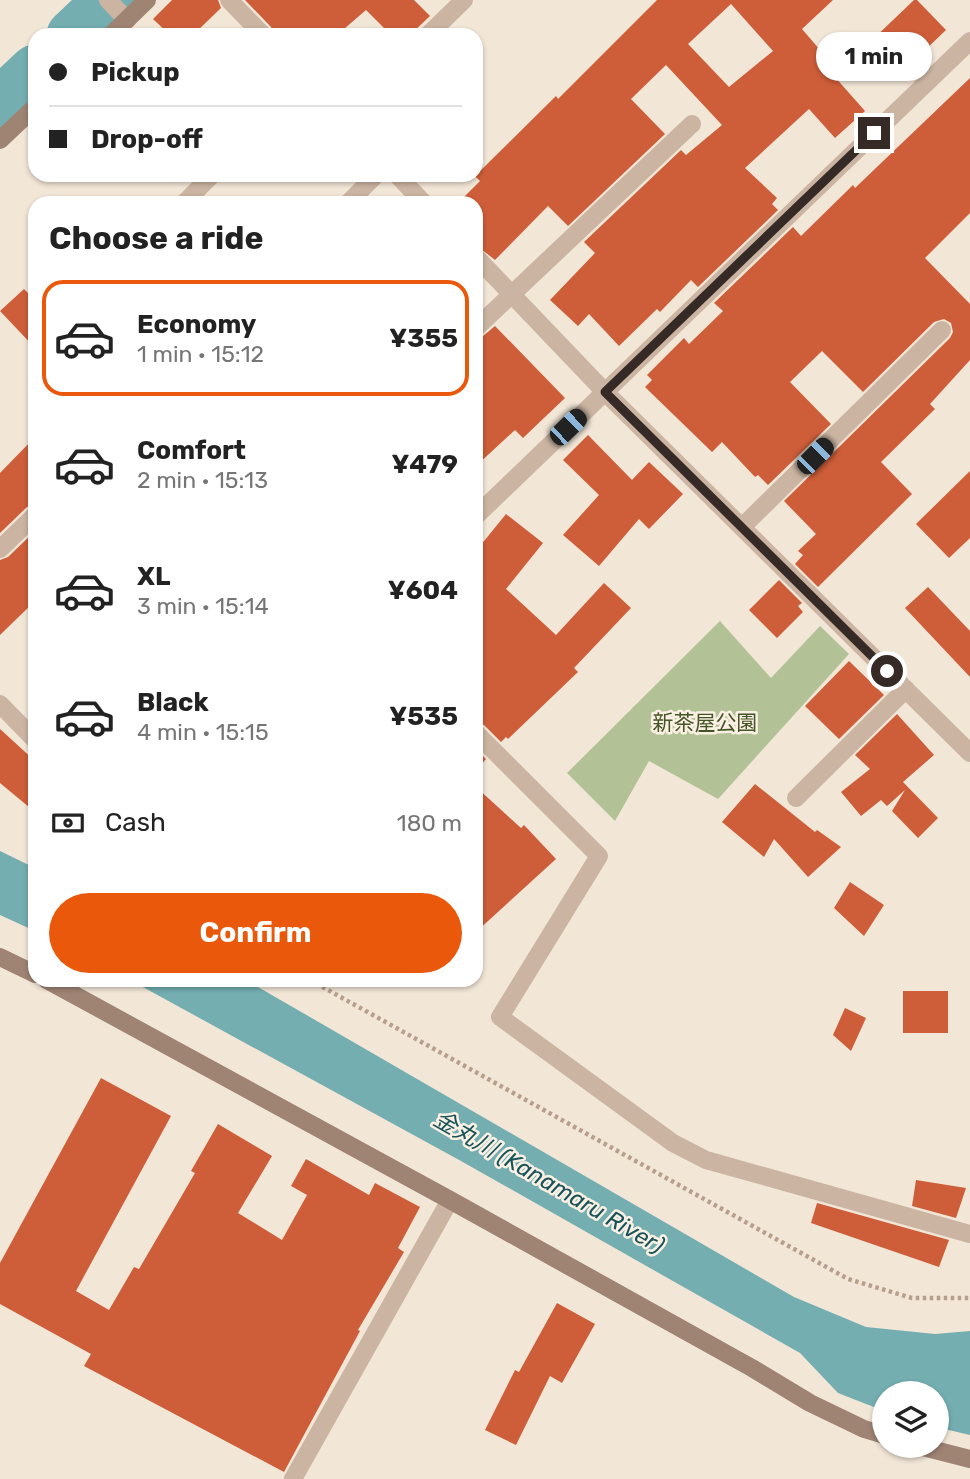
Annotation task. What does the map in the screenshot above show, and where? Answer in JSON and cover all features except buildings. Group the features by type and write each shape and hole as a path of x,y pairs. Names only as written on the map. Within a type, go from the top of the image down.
{"street":[{"path":"108,0 127,20"},
{"path":"118,28 147,0"},
{"path":"229,0 256,28"},
{"path":"435,28 464,0"},
{"path":"483,509 970,41"},
{"path":"0,140 28,114"},
{"path":"483,322 692,124"},
{"path":"191,196 205,182"},
{"path":"355,196 369,182"},
{"path":"404,182 417,196"},
{"path":"483,264 605,392 970,753"},
{"path":"741,527 942,330"},
{"path":"0,550 28,522"},
{"path":"796,798 906,689"},
{"path":"0,704 28,733"},
{"path":"483,740 599,856 500,1017 673,1143 706,1160 970,1234"},
{"path":"0,957 28,971"},
{"path":"67,987 740,1361 810,1403 872,1431"},
{"path":"293,1479 450,1200"},
{"path":"949,1454 970,1459"}],"path":[{"path":"323,987 848,1279 912,1298 970,1298"}],"green space":[{"name":"新茶屋公園","path":"720,621 771,678 820,626 849,654 718,799 649,761 615,821 567,773"}],"water":[{"path":"0,851 28,865 28,928 0,915"},
{"name":"金丸川 (Kanamaru River)","path":"143,987 258,987 794,1297 866,1327 935,1334 970,1331 970,1435 949,1430 949,1381 872,1381 872,1406 838,1393 800,1353 461,1161"}],"waterway":[{"path":"79,28 109,0"},
{"path":"0,103 28,77"}],"route":[{"path":"874,133 605,392 887,671"}]}
